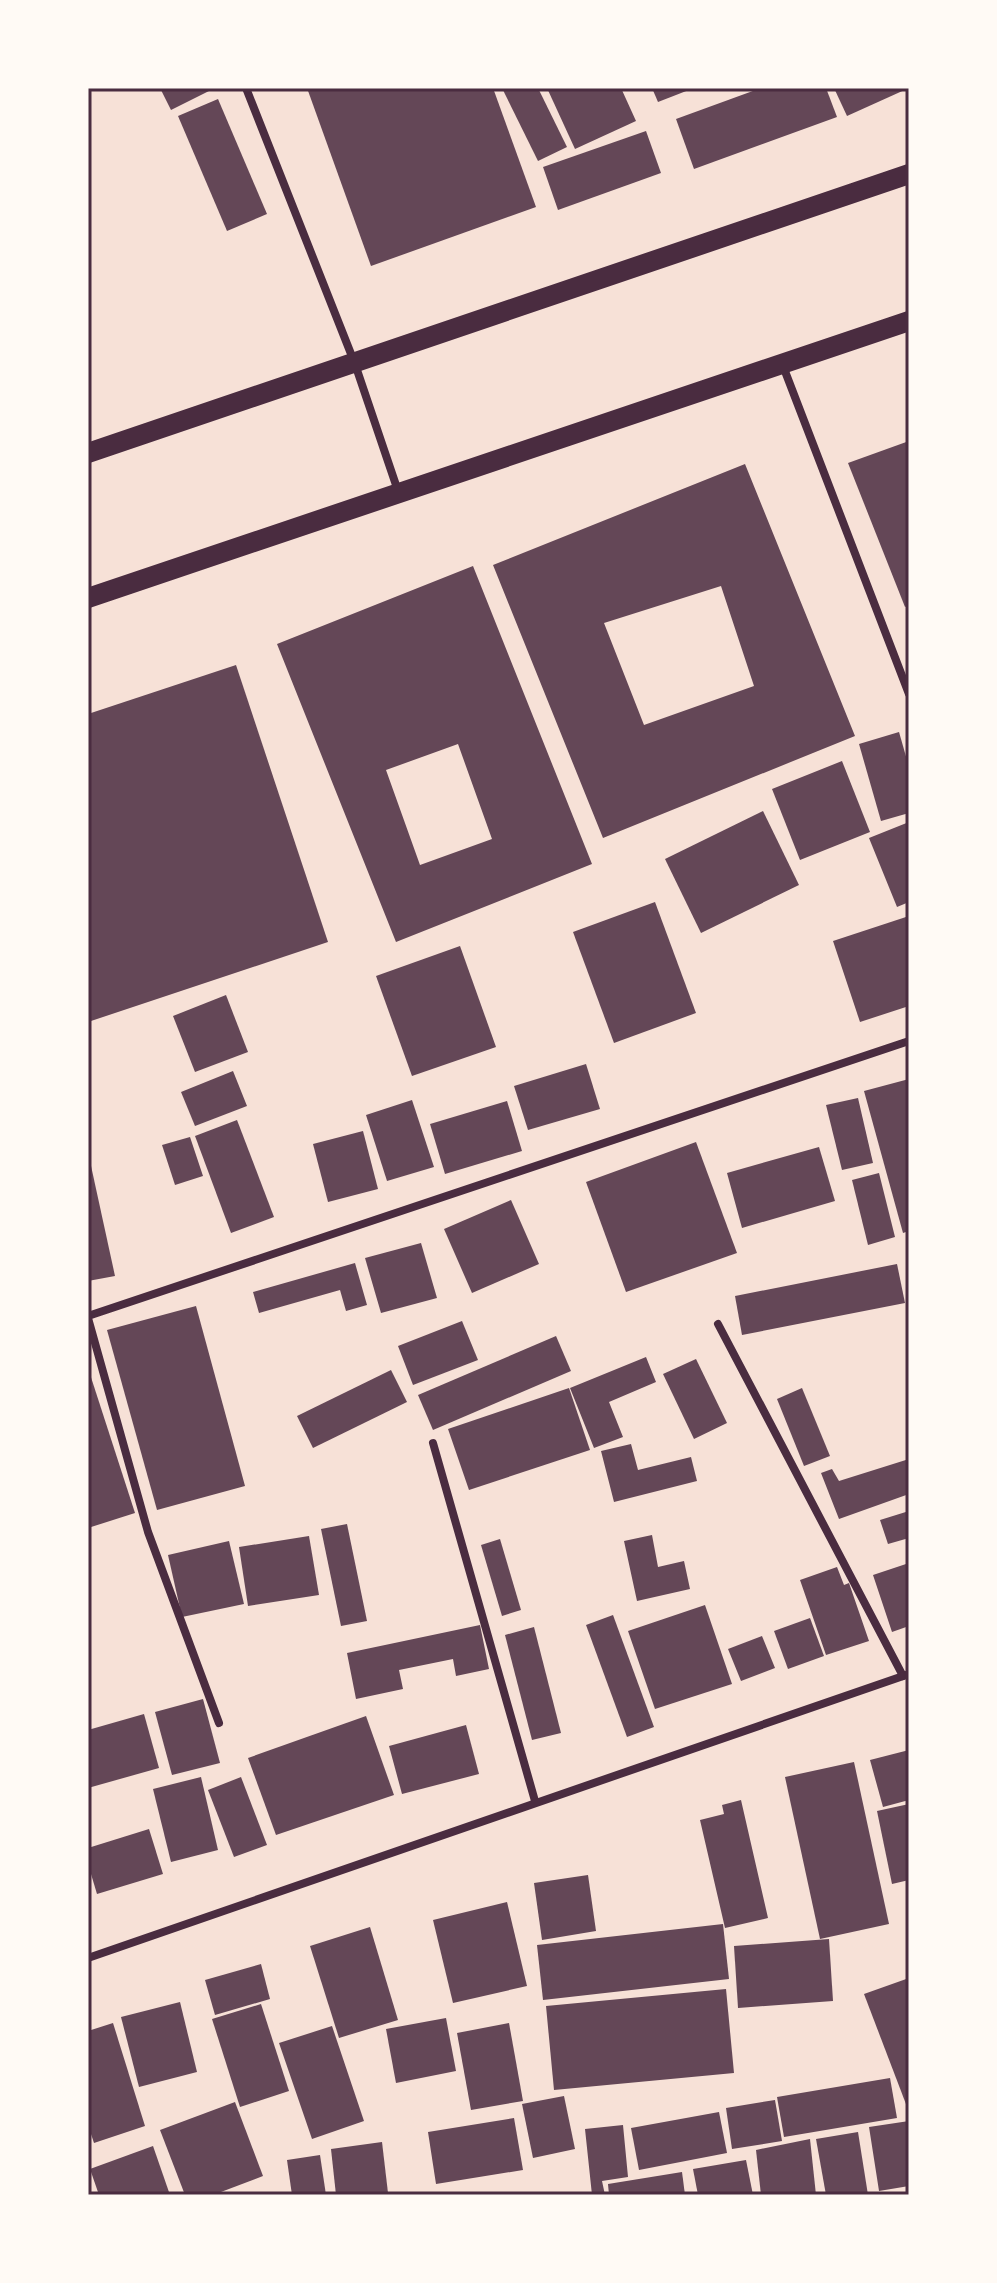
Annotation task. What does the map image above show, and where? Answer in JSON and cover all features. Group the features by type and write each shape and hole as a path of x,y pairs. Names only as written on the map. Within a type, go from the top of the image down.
{"main road":[{"path":"88,453 909,174"},
{"path":"88,598 909,321"}],"street":[{"path":"246,88 355,364 399,495"},
{"path":"782,362 909,694"},
{"path":"219,1723 148,1532 88,1317 909,1041"},
{"path":"88,1958 906,1675 718,1324"},
{"path":"433,1443 535,1801"}],"building":[{"path":"160,88 215,88 171,110"},
{"path":"307,88 493,88 536,207 371,266"},
{"path":"502,88 538,88 567,147 538,161"},
{"path":"547,88 621,88 636,121 575,149"},
{"path":"652,88 694,88 658,102"},
{"path":"761,88 826,88 837,117 694,169 676,119"},
{"path":"834,88 909,88 847,116"},
{"path":"218,99 267,214 227,231 178,116"},
{"path":"646,131 661,173 558,210 543,167"},
{"path":"909,441 909,605 905,607 848,463"},
{"path":"745,464 855,736 603,838 493,565","holes":["721,586 754,686 644,725 604,623"]},
{"path":"473,566 592,864 396,942 277,644","holes":["458,744 492,839 420,865 386,770"]},
{"path":"236,665 328,942 88,1022 88,714"},
{"path":"899,732 909,767 909,813 881,821 859,744"},
{"path":"842,761 870,832 800,860 772,789"},
{"path":"763,811 799,885 701,933 665,859"},
{"path":"909,822 909,902 897,907 869,838"},
{"path":"655,902 696,1013 614,1043 573,932"},
{"path":"909,916 909,1006 860,1022 833,941"},
{"path":"460,946 496,1047 412,1076 376,976"},
{"path":"226,995 248,1052 195,1072 173,1016"},
{"path":"586,1064 600,1109 528,1130 514,1086"},
{"path":"233,1071 247,1106 195,1126 181,1092"},
{"path":"909,1079 909,1231 903,1233 864,1091"},
{"path":"858,1098 873,1163 842,1170 826,1105"},
{"path":"412,1100 434,1167 387,1181 366,1115"},
{"path":"507,1101 522,1151 445,1174 430,1124"},
{"path":"237,1120 274,1217 231,1233 195,1136"},
{"path":"363,1131 378,1189 328,1202 313,1144"},
{"path":"190,1137 203,1176 175,1185 162,1145"},
{"path":"696,1142 737,1253 626,1292 586,1182"},
{"path":"819,1147 835,1201 742,1228 727,1173"},
{"path":"88,1152 115,1276 88,1281"},
{"path":"879,1173 895,1237 868,1245 852,1180"},
{"path":"511,1200 539,1264 472,1293 444,1229"},
{"path":"421,1243 437,1298 381,1313 365,1258"},
{"path":"355,1263 367,1305 346,1311 340,1290 259,1313 253,1292"},
{"path":"897,1264 905,1303 742,1335 735,1296"},
{"path":"196,1306 245,1486 157,1510 107,1330"},
{"path":"462,1321 478,1360 413,1385 398,1346"},
{"path":"556,1336 571,1371 433,1430 418,1395"},
{"path":"646,1357 656,1382 609,1402 623,1437 594,1448 570,1388"},
{"path":"696,1359 727,1423 694,1439 663,1374"},
{"path":"88,1368 135,1513 88,1528"},
{"path":"391,1370 407,1402 313,1448 297,1416"},
{"path":"569,1388 590,1450 469,1490 448,1429"},
{"path":"802,1388 830,1456 804,1466 777,1399"},
{"path":"631,1444 638,1470 691,1457 697,1481 614,1502 601,1451"},
{"path":"909,1459 909,1494 839,1519 821,1473 832,1469 839,1481"},
{"path":"909,1511 909,1538 888,1544 880,1520"},
{"path":"347,1524 367,1621 341,1626 321,1529"},
{"path":"652,1535 658,1567 684,1561 690,1589 637,1601 624,1541"},
{"path":"309,1536 319,1595 248,1606 239,1547"},
{"path":"500,1539 521,1610 502,1616 481,1545"},
{"path":"229,1541 244,1604 182,1617 168,1555"},
{"path":"909,1563 909,1626 892,1632 873,1575"},
{"path":"837,1567 844,1585 849,1583 869,1641 826,1655 800,1580"},
{"path":"705,1605 732,1684 655,1709 628,1631"},
{"path":"613,1615 654,1727 627,1737 586,1625"},
{"path":"810,1618 824,1656 788,1669 774,1631"},
{"path":"480,1625 489,1669 456,1676 453,1659 399,1670 403,1689 356,1699 347,1653"},
{"path":"534,1627 561,1733 532,1740 505,1635"},
{"path":"762,1636 775,1668 741,1681 728,1649"},
{"path":"203,1699 220,1763 172,1775 155,1712"},
{"path":"144,1714 159,1768 88,1788 88,1730"},
{"path":"366,1716 394,1795 276,1835 248,1758"},
{"path":"466,1725 479,1774 402,1794 389,1746"},
{"path":"909,1750 909,1800 883,1807 870,1760"},
{"path":"854,1762 889,1924 820,1939 785,1777"},
{"path":"201,1777 218,1850 171,1862 153,1789"},
{"path":"241,1777 267,1845 234,1857 208,1790"},
{"path":"741,1800 768,1918 725,1928 700,1820 724,1814 722,1805"},
{"path":"909,1804 909,1880 892,1884 877,1811"},
{"path":"149,1829 163,1874 97,1894 88,1864 88,1848"},
{"path":"588,1875 596,1931 542,1940 534,1883"},
{"path":"507,1902 527,1986 453,2003 433,1920"},
{"path":"723,1924 729,1979 543,2000 537,1945"},
{"path":"370,1927 398,2020 339,2038 310,1946"},
{"path":"829,1939 833,2001 738,2008 734,1946"},
{"path":"261,1964 270,1999 215,2015 205,1980"},
{"path":"909,1978 909,2112 864,1994"},
{"path":"726,1989 734,2073 554,2090 546,2006"},
{"path":"180,2002 197,2072 139,2087 121,2017"},
{"path":"261,2004 289,2091 240,2107 212,2019"},
{"path":"446,2018 456,2071 396,2083 386,2029"},
{"path":"113,2023 145,2126 94,2143 88,2125 88,2031"},
{"path":"509,2023 523,2101 471,2110 457,2033"},
{"path":"332,2026 364,2121 312,2139 279,2043"},
{"path":"890,2078 897,2118 784,2137 777,2097"},
{"path":"564,2096 575,2149 533,2158 522,2104"},
{"path":"775,2100 782,2141 732,2149 726,2108"},
{"path":"235,2102 263,2176 213,2195 185,2195 160,2130"},
{"path":"719,2112 727,2153 639,2170 631,2128"},
{"path":"514,2118 523,2170 436,2184 428,2132"},
{"path":"909,2121 909,2186 879,2191 869,2127"},
{"path":"623,2125 628,2177 602,2181 605,2195 592,2195 585,2129"},
{"path":"858,2132 868,2195 826,2195 816,2139"},
{"path":"810,2139 816,2195 761,2195 756,2150"},
{"path":"382,2142 388,2193 336,2195 331,2149"},
{"path":"153,2146 170,2195 99,2195 90,2169"},
{"path":"320,2155 326,2195 292,2195 287,2160"},
{"path":"746,2160 753,2195 698,2195 693,2169"},
{"path":"682,2172 685,2195 609,2195 608,2184"}]}
